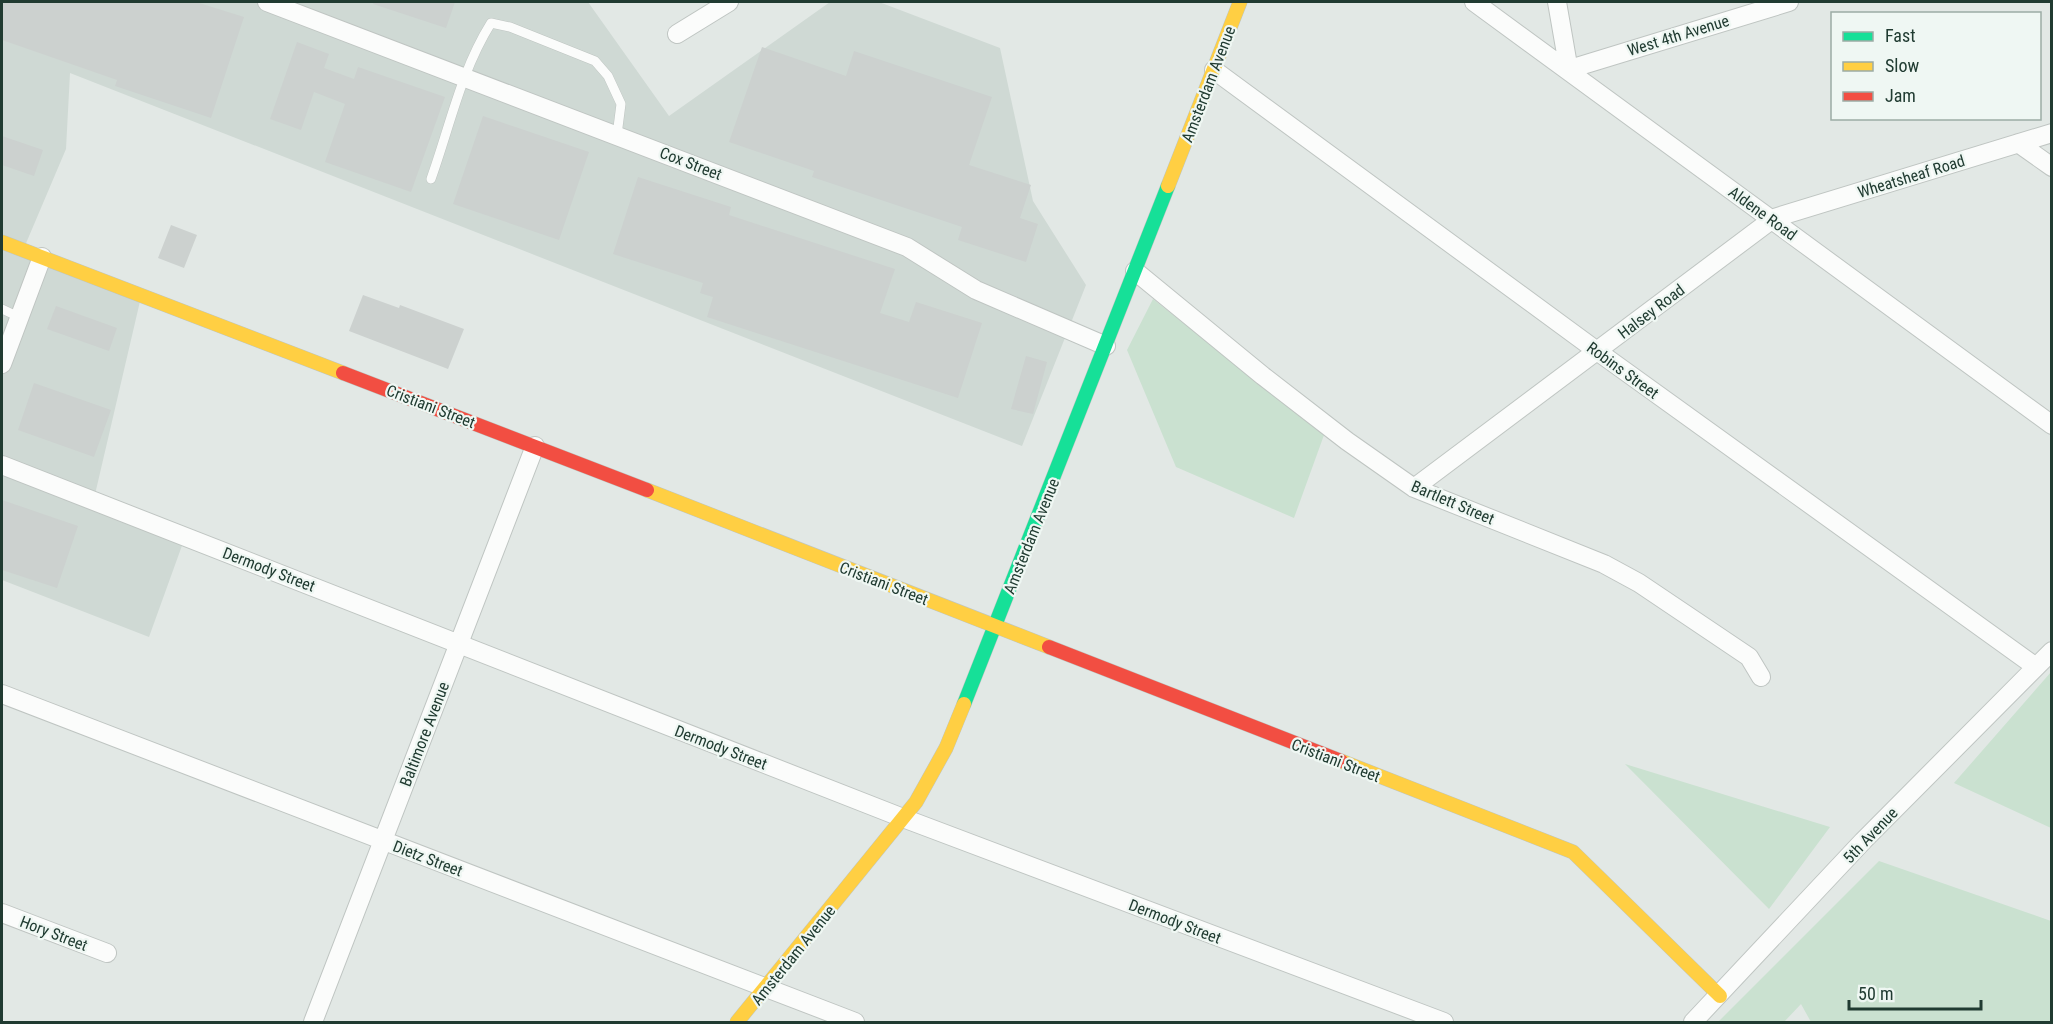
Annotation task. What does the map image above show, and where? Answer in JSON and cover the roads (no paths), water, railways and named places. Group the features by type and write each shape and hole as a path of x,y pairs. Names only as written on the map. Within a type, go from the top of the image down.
{"street":[{"name":"Cox Street","path":"267,2 907,247 976,290 1106,346"},
{"path":"677,34 729,2"},
{"name":"Amsterdam Avenue","path":"737,1023 916,802 946,748 1240,2"},
{"name":"Aldene Road","path":"1474,2 2052,425"},
{"path":"1557,2 1569,71"},
{"name":"West 4th Avenue","path":"1569,71 1780,3"},
{"name":"Robins Street","path":"1214,70 1597,351 2036,667"},
{"name":"Wheatsheaf Road","path":"1772,220 2052,133"},
{"path":"2018,143 2052,167"},
{"name":"Halsey Road","path":"1414,488 1772,220"},
{"name":"Cristiani Street","path":"2,242 535,446 1573,852 1720,996"},
{"path":"2,364 42,257"},
{"name":"Bartlett Street","path":"1135,271 1263,376 1347,441 1414,488 1604,564 1631,578 1749,657 1761,677"},
{"name":"Baltimore Avenue","path":"313,1023 535,446"},
{"name":"Dermody Street","path":"2,465 903,818 1444,1023"},
{"name":"5th Avenue","path":"1693,1023 1863,841 2052,651"},
{"name":"Dietz Street","path":"2,694 855,1023"},
{"name":"Hory Street","path":"2,913 106,954"}],"lane":[{"path":"431,179 464,77 490,23 510,27 595,62 608,76 621,104 617,135"},
{"path":"2,309 19,317"}]}
